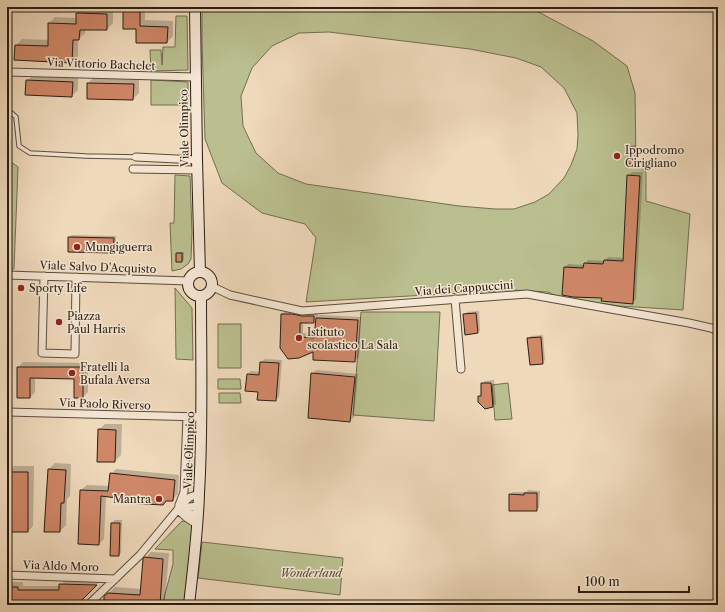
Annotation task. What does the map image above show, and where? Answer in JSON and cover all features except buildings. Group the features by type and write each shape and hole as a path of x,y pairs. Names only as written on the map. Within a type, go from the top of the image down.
{"main road":[{"name":"Viale Olimpico","path":"194,7 200,272"},
{"path":"200,272 204,273 210,278 212,286 208,293 197,296 191,292 188,281 193,274 200,272"},
{"name":"Viale Olimpico","path":"189,605 198,515 202,418 200,296"}],"street":[{"name":"Via Vittorio Bachelet","path":"7,72 195,77"},
{"path":"136,157 197,165"},
{"path":"133,169 197,165"},
{"name":"Viale Salvo D'Acquisto","path":"7,275 188,281"},
{"path":"44,276 42,353 75,354 76,277"},
{"name":"Via dei Cappuccini","path":"212,286 230,295 302,311 527,294 696,325 711,328 718,332"},
{"path":"455,299 461,369"},
{"name":"Via Paolo Riverso","path":"7,412 202,418"},
{"path":"178,509 184,492 187,417"},
{"path":"88,605 140,555 146,542 184,502 190,497 199,494"},
{"path":"189,506 198,515 188,519 182,515 178,509 189,506"},
{"name":"Via Aldo Moro","path":"7,575 114,579"}],"lane":[{"path":"7,108 16,117 20,146 30,153 136,157"}],"green space":[{"name":"Ippodromo Cirigliano","path":"202,7 529,7 593,41 627,66 635,93 636,164 646,172 646,201 690,214 683,310 620,306 561,298 548,292 513,290 306,302 316,238 305,224 262,213 222,183 205,139","holes":["329,32 470,49 516,58 541,67 564,88 577,113 577,149 571,165 564,178 549,194 535,202 514,209 495,209 459,206 306,184 278,173 256,153 243,126 241,96 252,68 272,46 299,33"]},
{"path":"176,16 187,16 188,70 151,71 150,50 161,50 162,65 163,47 175,47"},
{"path":"151,80 188,82 188,105 151,105"},
{"path":"7,159 18,167 14,269 7,268"},
{"path":"175,175 190,176 192,233 191,259 188,264 181,269 172,271 170,223 174,223"},
{"path":"175,288 192,308 193,360 176,359"},
{"path":"361,312 440,312 434,421 353,415"},
{"path":"218,324 241,324 241,368 218,368"},
{"path":"218,379 240,379 241,389 218,389"},
{"path":"508,383 512,419 495,420 492,385"},
{"path":"219,393 240,393 241,403 219,403"},
{"path":"182,521 188,522 193,527 185,605 164,605 164,598 173,564 173,550 155,549"},
{"name":"Wonderland","path":"202,542 343,558 340,595 198,578"}],"place":[{"name":"Ippodromo Cirigliano","path":"617,156"},
{"name":"Mungiguerra","path":"77,247"},
{"name":"Sporty Life","path":"21,288"},
{"name":"Piazza Paul Harris","path":"59,322"},
{"name":"Istituto scolastico La Sala","path":"299,338"},
{"name":"Fratelli la Bufala Aversa","path":"72,373"},
{"name":"Mantra","path":"159,499"}]}
